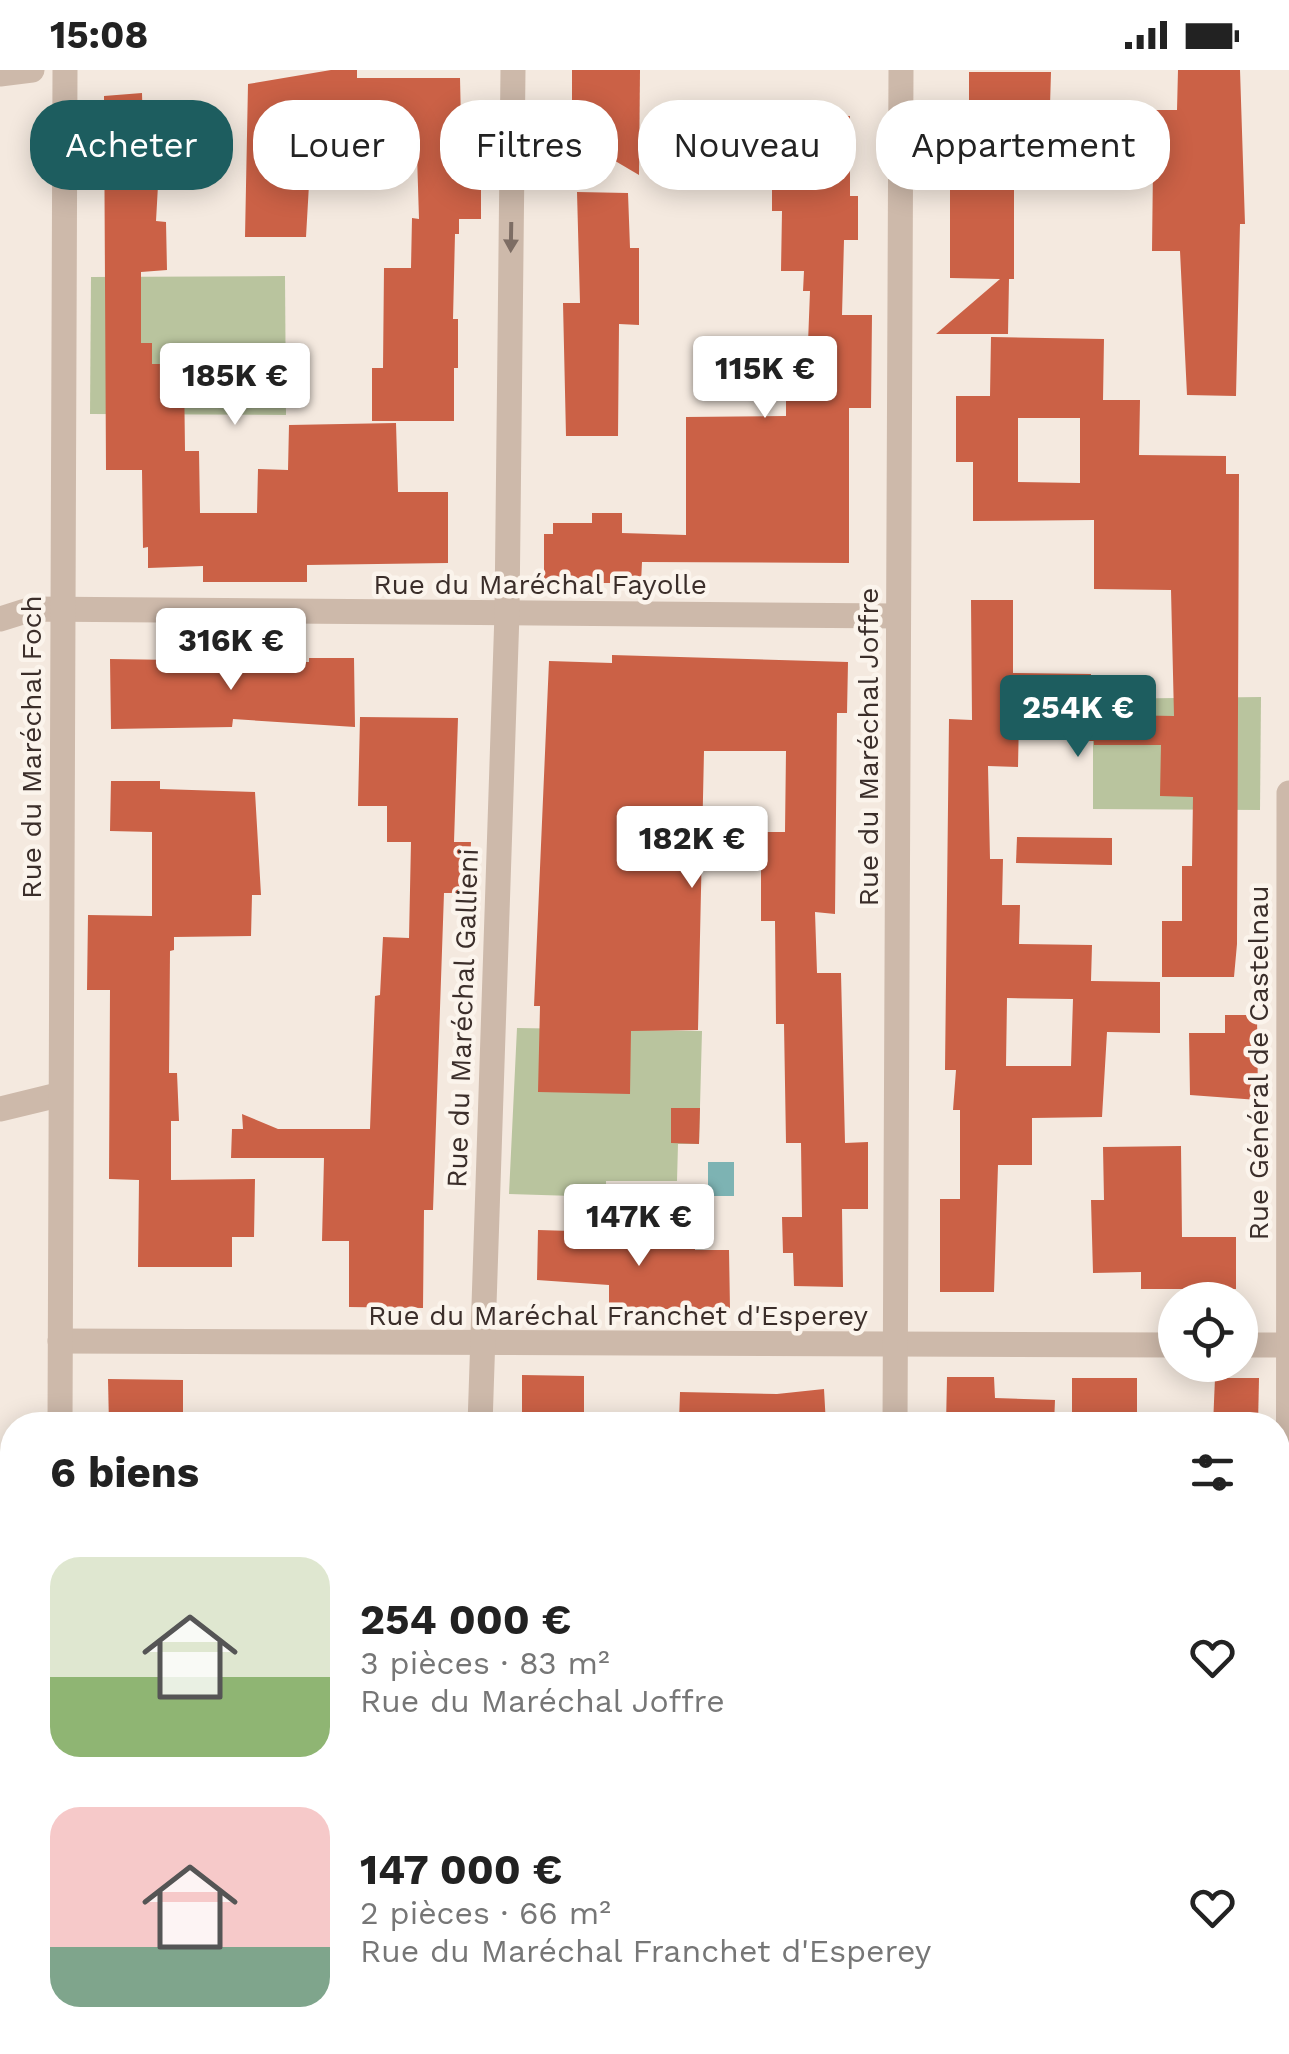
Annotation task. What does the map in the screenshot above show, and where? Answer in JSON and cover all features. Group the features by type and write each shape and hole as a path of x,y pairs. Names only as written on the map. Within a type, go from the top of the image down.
{"street":[{"path":"0,74 32,70"},
{"name":"Rue du Maréchal Foch","path":"60,1412 58,1096 65,70"},
{"name":"Rue du Maréchal Gallieni","path":"480,1412 507,613 513,70"},
{"name":"Rue du Maréchal Joffre","path":"895,1412 901,70"},
{"name":"Rue du Maréchal Fayolle","path":"0,620 32,609 898,616"},
{"name":"Rue Général de Castelnau","path":"1286,1412 1289,793"},
{"path":"0,1109 58,1096"},
{"name":"Rue du Maréchal Franchet d'Esperey","path":"60,1341 1158,1345"},
{"path":"1258,1345 1286,1345"}],"green space":[{"path":"285,276 286,415 90,414 91,277"},
{"path":"1261,697 1260,810 1093,809 1093,699"},
{"path":"517,1028 702,1031 699,1144 678,1144 677,1181 606,1181 606,1197 509,1194"}],"water":[{"path":"708,1162 734,1162 734,1196 708,1196"}],"building":[{"path":"331,70 357,70 357,78 460,78 460,100 440,100 440,190 481,190 481,219 459,219 459,234 455,234 453,319 458,319 458,368 454,368 454,421 372,421 372,368 383,368 384,268 411,268 412,218 419,219 420,100 253,100 253,190 309,190 306,237 245,237 248,84"},
{"path":"572,70 640,70 638,174 618,163 618,100 572,100"},
{"path":"1178,70 1240,70 1245,224 1240,224 1236,396 1187,395 1180,251 1152,251 1153,190 1170,190 1170,110 1177,110"},
{"path":"969,72 1051,72 1050,100 969,100"},
{"path":"142,93 142,100 104,100 104,96"},
{"path":"105,190 158,190 156,221 166,222 167,270 141,272 141,343 152,343 152,364 166,364 166,372 184,371 185,451 199,451 200,513 257,513 258,469 288,470 289,425 396,423 398,492 448,492 448,563 307,565 307,582 203,582 203,566 148,568 148,547 143,548 142,470 106,470"},
{"path":"772,190 850,190 850,196 858,196 858,240 844,240 842,315 872,315 871,408 849,408 849,563 642,562 641,583 544,583 544,534 553,534 553,523 592,523 592,513 622,513 622,533 686,535 686,417 786,416 786,395 806,395 810,291 803,291 804,271 781,271 782,211 772,211"},
{"path":"950,190 1014,190 1014,279 1009,279 1008,334 936,334 1000,279 950,278"},
{"path":"577,192 628,193 630,248 639,248 639,325 619,324 618,436 566,436 563,303 580,303"},
{"path":"991,337 1104,339 1103,400 1140,400 1139,455 1226,456 1226,474 1239,474 1237,944 1234,977 1162,977 1162,921 1182,921 1182,866 1192,866 1193,797 1160,796 1161,745 1094,745 1094,741 1078,741 1077,718 1019,718 1018,767 988,766 990,859 1003,859 1002,905 1020,905 1019,944 1092,945 1091,981 1160,982 1160,1033 1107,1032 1102,1117 1032,1118 1032,1165 998,1165 994,1292 940,1292 940,1199 960,1199 960,1110 953,1110 956,1070 945,1070 949,719 972,720 971,600 1013,600 1013,673 1091,674 1090,699 1115,699 1115,715 1174,716 1171,590 1094,589 1094,520 973,521 973,462 956,462 956,396 990,396","holes":["1018,418 1080,418 1080,483 1018,482","1007,998 1073,999 1071,1066 1006,1066"]},
{"path":"612,655 848,662 847,713 837,713 835,914 815,912 817,973 841,973 845,1143 868,1142 868,1209 842,1209 843,1287 794,1286 793,1253 783,1253 782,1217 802,1217 801,1143 786,1143 784,1024 776,1024 775,921 761,921 761,832 785,832 786,751 704,751 698,1030 631,1031 630,1094 538,1092 540,1006 534,1006 549,661 612,663"},
{"path":"309,658 354,658 355,727 233,719 232,727 111,729 110,659 309,662"},
{"path":"360,717 458,718 454,842 471,842 469,893 444,893 433,1210 424,1210 423,1308 349,1307 349,1241 322,1241 324,1158 231,1158 232,1129 243,1129 242,1114 278,1129 370,1129 375,996 380,995 383,937 409,938 411,842 387,842 387,806 358,806"},
{"path":"111,781 160,781 160,789 255,792 261,895 252,895 251,936 174,937 174,950 170,951 169,1073 177,1073 179,1121 171,1121 171,1180 255,1179 254,1237 232,1237 232,1267 138,1267 139,1180 109,1179 110,990 87,990 88,915 152,916 152,832 110,831"},
{"path":"1017,837 1112,838 1112,865 1016,863"},
{"path":"1225,1015 1257,1015 1258,1100 1190,1095 1189,1033 1225,1033"},
{"path":"671,1108 700,1108 699,1144 671,1143"},
{"path":"1181,1146 1182,1237 1236,1237 1236,1282 1158,1282 1158,1289 1141,1289 1141,1272 1093,1273 1091,1200 1104,1200 1103,1147"},
{"path":"664,1229 695,1230 695,1250 729,1250 730,1309 609,1309 609,1285 537,1280 538,1230 605,1232 605,1241 663,1241"},
{"path":"522,1375 584,1376 584,1412 522,1412"},
{"path":"947,1377 994,1377 995,1398 1055,1400 1055,1412 946,1412"},
{"path":"1072,1378 1137,1378 1137,1412 1072,1412"},
{"path":"1259,1378 1258,1412 1214,1412 1215,1382 1258,1382"},
{"path":"108,1379 183,1380 183,1412 109,1412"},
{"path":"824,1389 825,1412 679,1412 680,1392 777,1394"}]}
